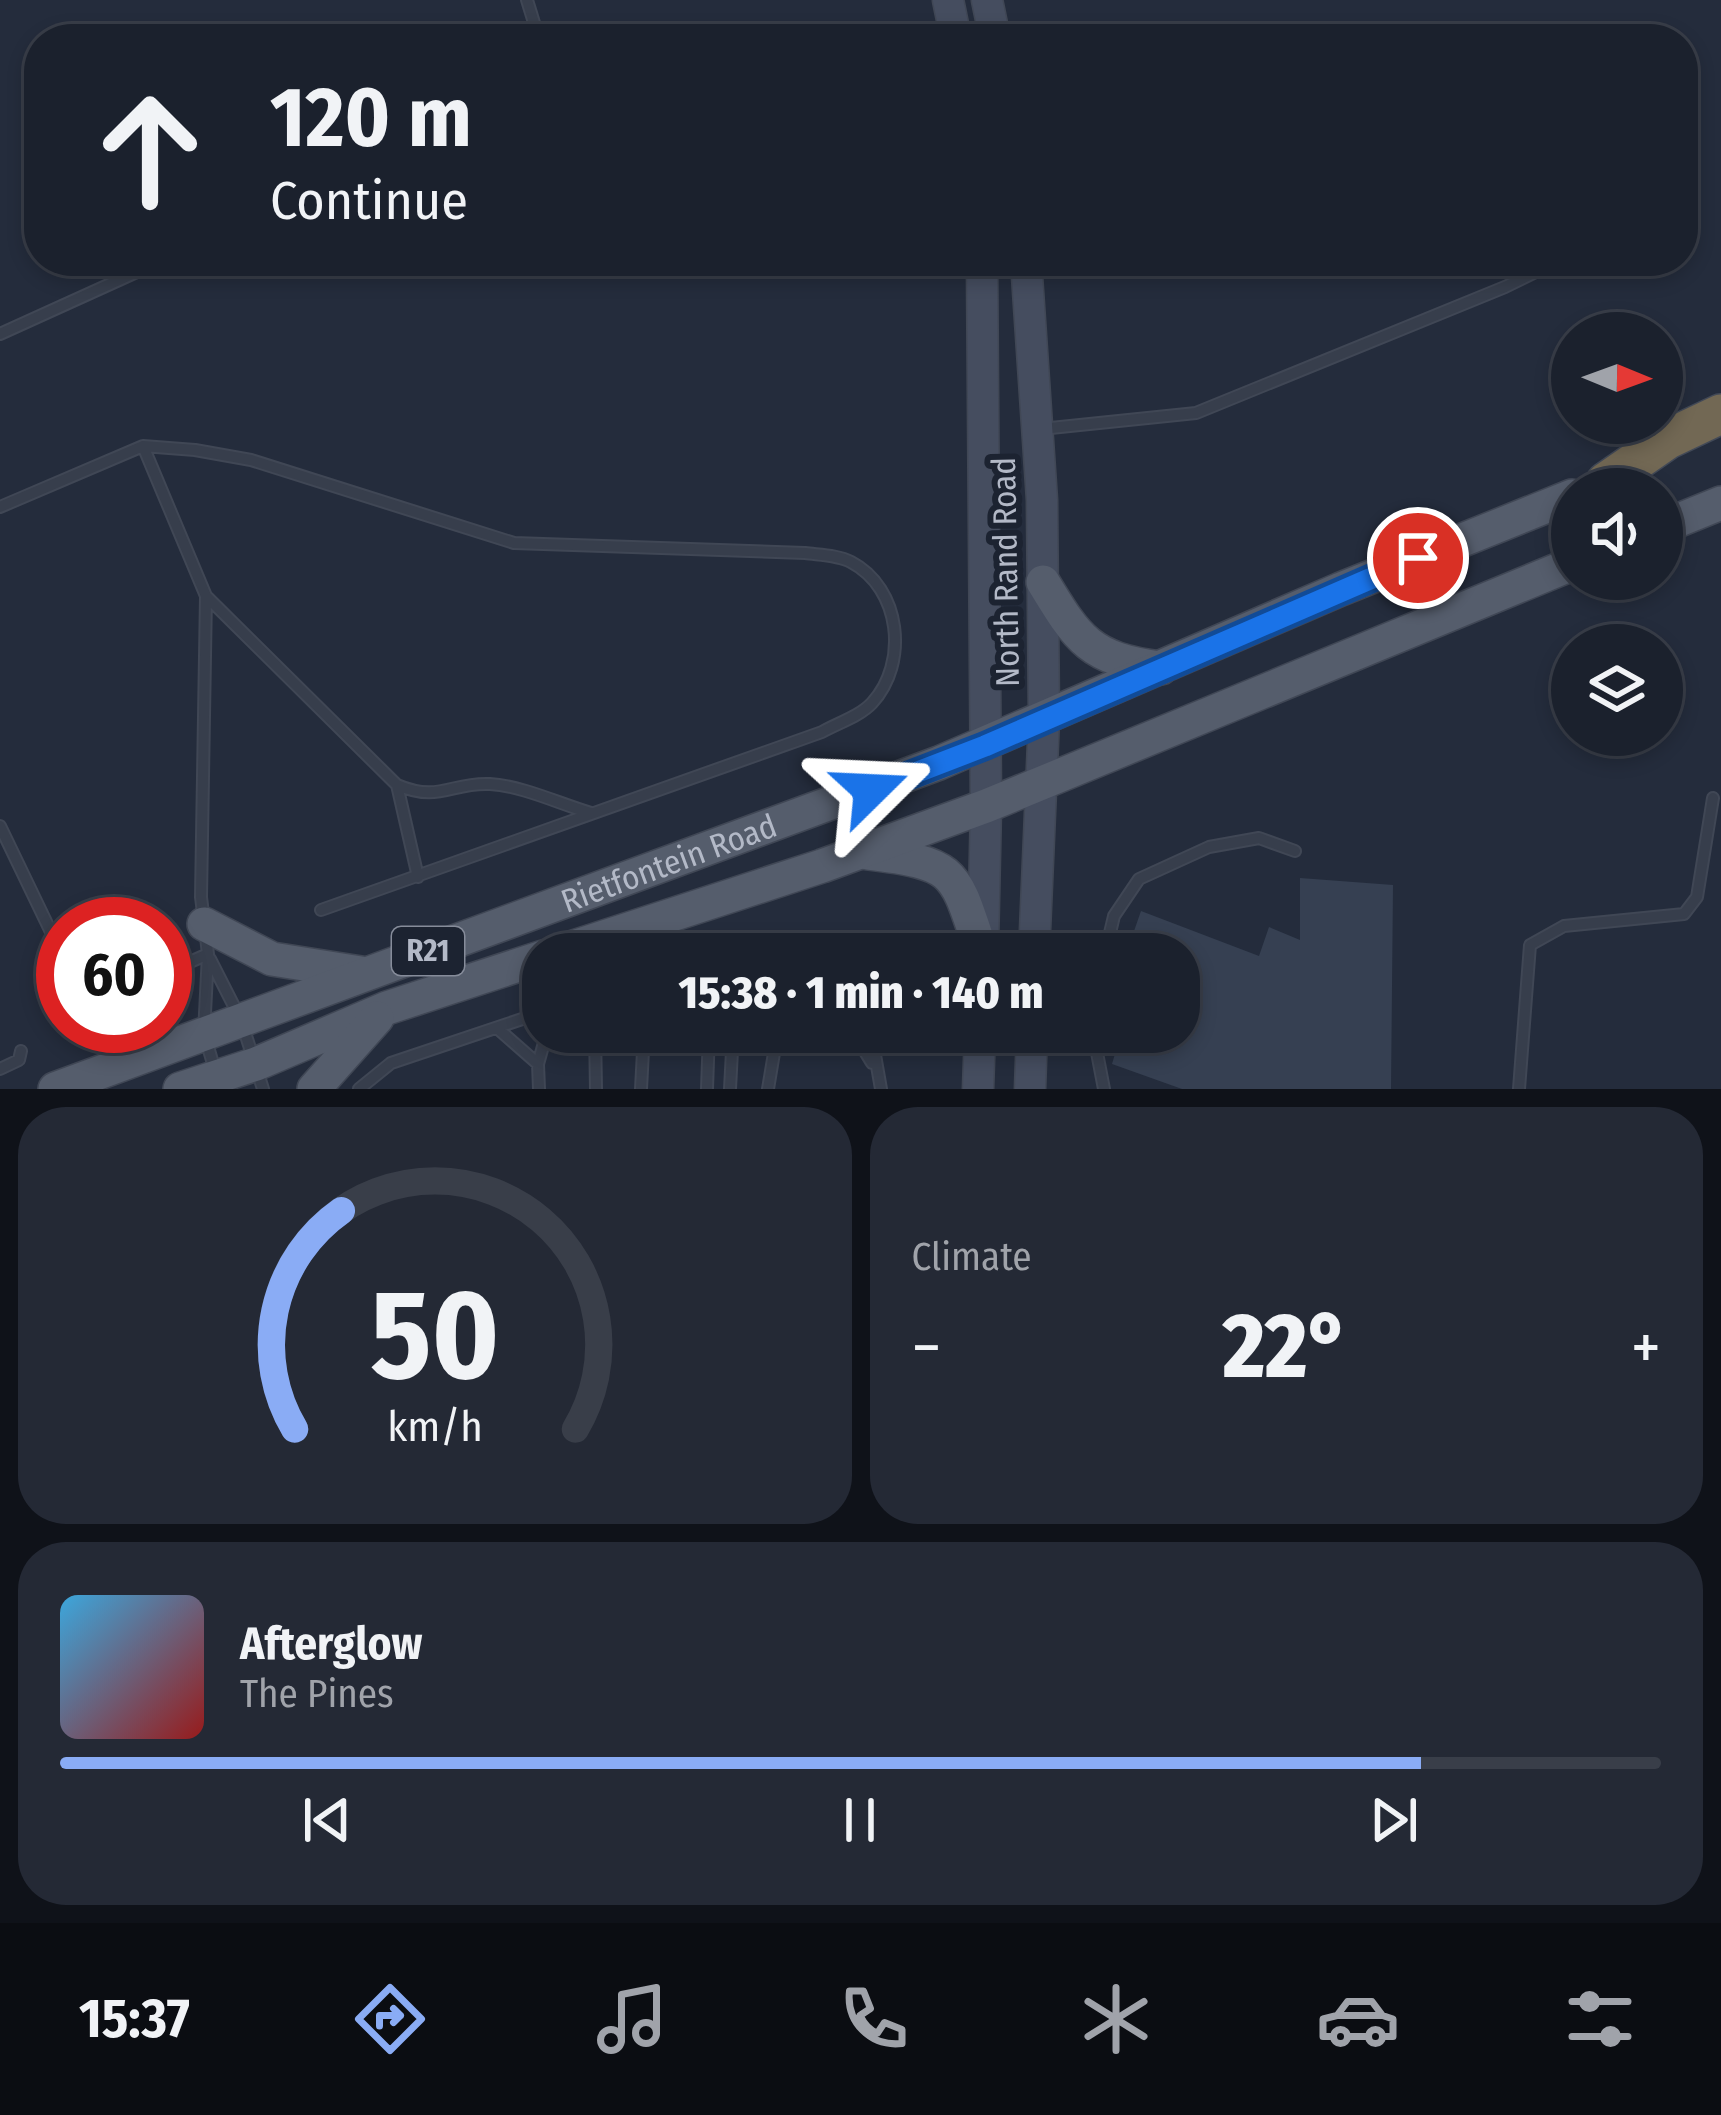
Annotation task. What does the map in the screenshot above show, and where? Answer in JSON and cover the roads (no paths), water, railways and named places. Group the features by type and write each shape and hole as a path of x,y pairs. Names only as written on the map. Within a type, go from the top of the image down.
{"highway":[{"path":"1622,468 1721,414"},
{"name":"R21","path":"1640,468 1721,435"}],"main road":[{"name":"North Rand Road","path":"982,276 983,933"},
{"name":"North Rand Road","path":"1027,276 1043,582 1044,719 1035,933"},
{"path":"1683,518 1721,502"},
{"name":"Rietfontein Road","path":"55,1089 985,746 1341,589 1551,504"},
{"name":"Rietfontein Road","path":"615,933 986,806 1551,574"},
{"path":"1043,582 1074,633 1098,652 1161,668"},
{"path":"858,852 923,860 940,867 959,888 975,933"},
{"path":"206,939 272,959 364,974"},
{"name":"Rietfontein Road","path":"180,1089 259,1076 386,1008 522,964"},
{"path":"314,1089 386,1008"},
{"path":"978,1089 979,1053"},
{"path":"1030,1089 1031,1053"}],"lane":[{"path":"0,334 128,276"},
{"path":"1038,430 1196,413 1527,276"},
{"path":"143,446 206,596 397,785 432,795 472,785 501,786 591,813"},
{"path":"0,507 143,446 196,449 251,460 514,543 805,553 846,559 880,586 894,614 894,645 887,683 868,707 822,732 321,910"},
{"path":"206,596 204,1033 219,1082"},
{"path":"397,785 418,877"},
{"path":"1519,1089 1530,945 1564,926 1684,914 1697,897 1713,798"},
{"path":"0,826 36,901"},
{"path":"1110,933 1114,916 1139,879 1209,847 1259,838 1295,850"},
{"path":"192,951 206,939"},
{"path":"206,939 259,1076"},
{"path":"359,1089 391,1064 522,1019"},
{"path":"497,1028 538,1064"},
{"path":"0,1069 19,1060 22,1051"},
{"path":"539,1089 541,1053"},
{"path":"595,1053 596,1089"},
{"path":"641,1089 643,1053"},
{"path":"707,1089 708,1053"},
{"path":"730,1089 732,1053"},
{"path":"768,1089 774,1053"},
{"path":"866,1053 877,1071"},
{"path":"874,1053 881,1089"},
{"path":"1097,1053 1104,1089"}]}
